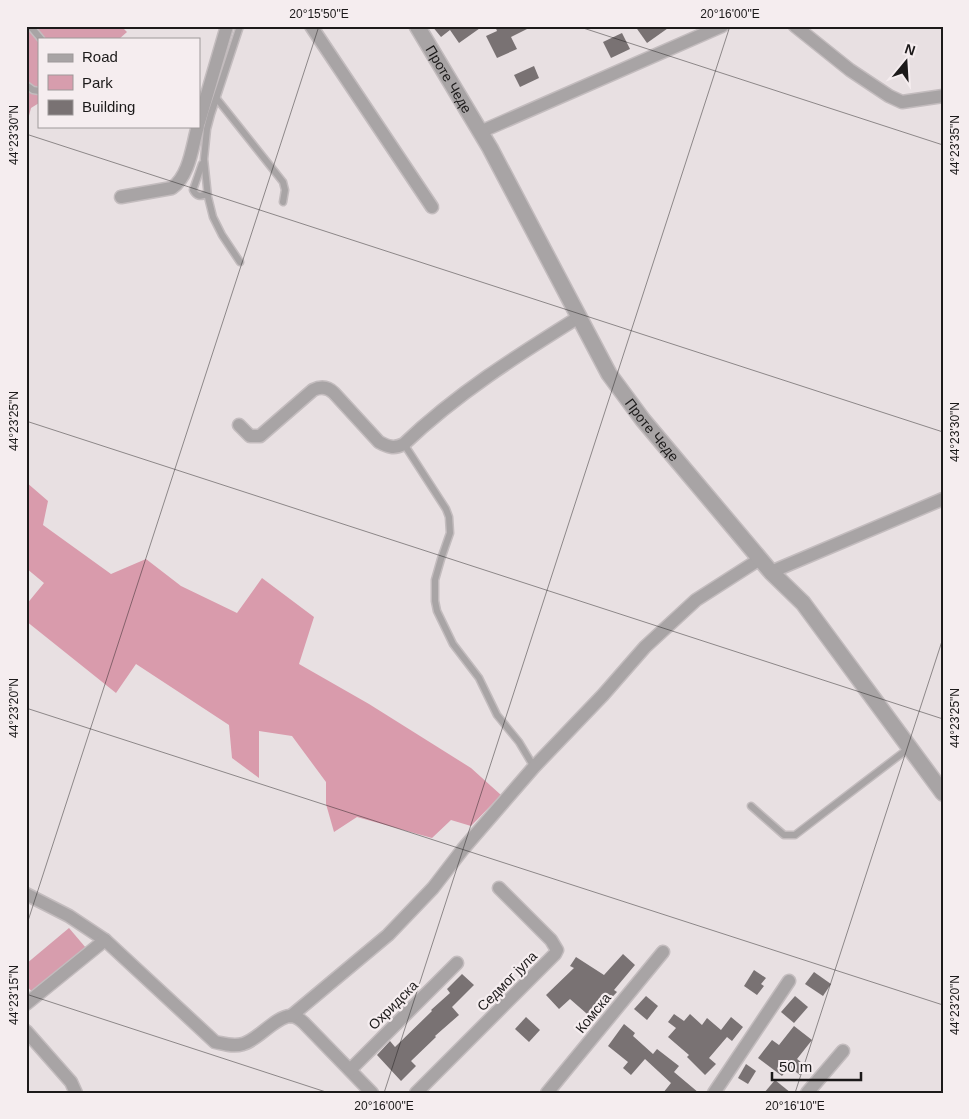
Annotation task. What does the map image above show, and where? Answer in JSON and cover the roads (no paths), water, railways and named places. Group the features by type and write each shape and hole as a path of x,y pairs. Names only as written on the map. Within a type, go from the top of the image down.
{"street":[{"path":"200,119 227,26"},
{"path":"312,26 432,207"},
{"name":"Проте Чеде","path":"417,26 480,132 609,374 632,405 771,572 803,603 943,794"},
{"path":"480,132 722,26"},
{"path":"795,26 850,70 889,96 902,102 943,96"},
{"path":"121,197 172,188 177,184 184,174 197,128"},
{"path":"239,425 250,436 260,436 314,390 327,388 334,392 379,442 387,447 396,448 404,444 441,412 494,371 579,317"},
{"path":"771,572 943,499"},
{"path":"26,894 69,916 104,940 216,1042 232,1046 244,1044 279,1020 290,1016 388,935 433,888 463,849 534,767 603,695 644,647 696,600 760,558"},
{"name":"Седмог јула","path":"416,1093 557,950 551,940 499,888"},
{"path":"26,1004 104,940"},
{"name":"Комска","path":"547,1093 663,952"},
{"name":"Охридска","path":"350,1070 457,962"},
{"path":"714,1093 789,981"},
{"path":"290,1016 304,1023 372,1093"},
{"path":"26,1031 71,1082 76,1093"},
{"path":"808,1093 843,1051"}],"lane":[{"path":"30,26 40,38"},
{"path":"240,26 207,130 204,159 210,207 217,226 240,262"},
{"path":"26,85 33,90 38,90"},
{"path":"217,99 283,182 285,190 283,202"},
{"path":"204,159 193,190 194,193 201,196 207,193"},
{"path":"404,444 446,509 449,517 450,533 440,559 435,580 435,601 441,620 460,656 483,684 497,714 519,742 534,767"},
{"path":"751,806 784,835 795,835 910,748"}]}
